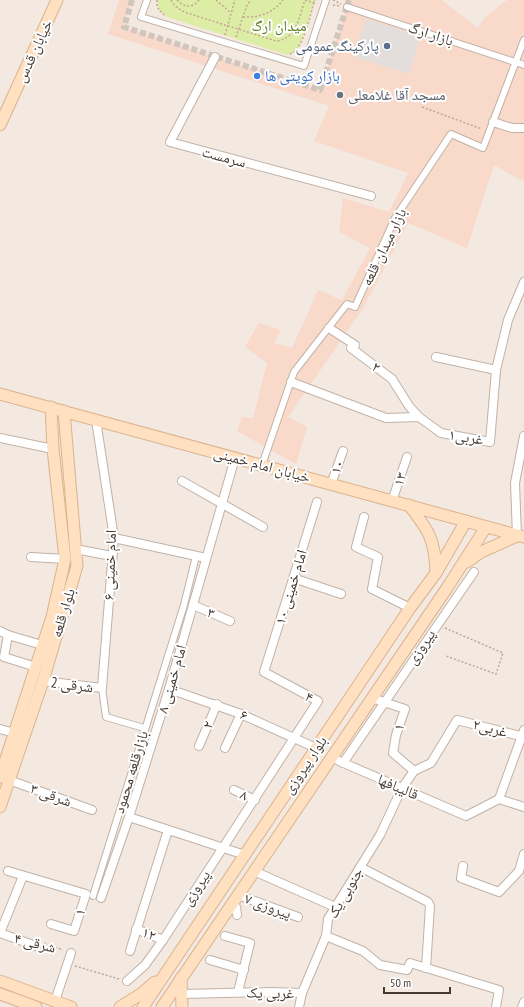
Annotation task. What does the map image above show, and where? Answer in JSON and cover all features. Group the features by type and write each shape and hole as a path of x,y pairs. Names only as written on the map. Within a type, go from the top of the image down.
{"main road":[{"name":"خیابان قدس","path":"0,125 57,0"},
{"name":"خیابان امام خمینی","path":"0,394 520,536"},
{"name":"بلوار قلعه","path":"0,807 15,732 52,617 65,559 53,449 51,407"},
{"name":"بلوار قلعه","path":"5,779 43,681 77,566 64,411"},
{"path":"409,505 425,525 435,546 434,576 447,588"},
{"name":"بلوار پیروزی","path":"143,1007 410,608 434,576 466,521"},
{"name":"بلوار پیروزی","path":"162,1007 234,899 447,588 486,527"},
{"path":"460,568 472,557 520,536"},
{"path":"120,1007 141,994 168,969 183,975 182,1007"},
{"path":"0,981 71,1007"},
{"path":"0,994 36,1007"}],"street":[{"path":"147,0 141,18 304,66 326,0"},
{"name":"بازار ارگ","path":"347,7 524,65"},
{"name":"بازار میدان قلعه","path":"262,465 294,372 347,304 355,307 395,218 451,134 483,148 524,40"},
{"name":"سرمست","path":"215,56 170,142 371,196"},
{"path":"493,122 512,128 524,128"},
{"name":"غربی۱","path":"419,417 441,433 490,442 496,370 508,320 524,282"},
{"name":"۲","path":"329,328 355,345 351,348 392,379 409,406 419,417"},
{"path":"436,357 496,370"},
{"path":"291,382 386,418 419,417"},
{"name":"امام خمینی ۶","path":"96,420 114,538 102,688"},
{"path":"520,536 515,483 524,436"},
{"path":"0,438 53,449"},
{"name":"۱۰","path":"331,484 343,451"},
{"name":"۱۳","path":"392,501 407,457"},
{"name":"امام خمینی ۸","path":"94,896 129,817 169,689 235,458"},
{"path":"182,481 263,527"},
{"name":"امام خمینی ۱۰","path":"264,672 317,502"},
{"path":"364,517 356,547 378,557 372,590 410,608"},
{"path":"114,538 206,558"},
{"path":"75,549 112,556"},
{"name":"بازارقلعه محمود","path":"94,896 144,728 184,605 196,556"},
{"path":"31,557 65,559"},
{"name":"پیروزی","path":"343,762 436,624 474,572"},
{"path":"293,578 340,594"},
{"name":"۳","path":"192,605 230,621"},
{"path":"0,631 8,635 42,645"},
{"path":"8,635 4,656 36,666"},
{"name":"۴","path":"264,672 318,701 295,738"},
{"name":"2 شرقی","path":"43,681 102,688"},
{"path":"102,688 106,717 144,728"},
{"name":"۶","path":"169,689 217,704 316,748"},
{"name":"۱","path":"372,698 383,703 405,708 396,735 393,753 414,771"},
{"name":"۲","path":"199,746 217,704"},
{"path":"225,748 241,714"},
{"name":"غربی۲","path":"414,771 432,764 457,720 523,735"},
{"path":"0,729 15,732"},
{"path":"523,735 499,800 524,807"},
{"name":"پیروزی","path":"127,981 145,965 163,940 295,738"},
{"name":"قالیبافها","path":"331,758 466,816 499,800"},
{"name":"جنوبی یک","path":"300,1004 302,993 326,936 328,919 334,907 380,835 402,788 414,771"},
{"name":"۳ شرقی","path":"5,779 92,810"},
{"name":"۸","path":"234,790 255,800"},
{"path":"129,817 244,855"},
{"path":"130,951 168,830"},
{"path":"463,866 462,878 499,892 519,871 524,854"},
{"path":"360,867 428,902 430,906 426,968"},
{"path":"254,870 334,907"},
{"path":"8,871 94,896"},
{"path":"0,933 23,876"},
{"name":"۱","path":"51,924 74,931 94,896"},
{"path":"234,899 237,915"},
{"name":"پیروزی ۷","path":"234,899 298,917"},
{"name":"۱۲","path":"136,929 163,940"},
{"name":"شرقی ۴","path":"0,933 36,946"},
{"path":"225,936 250,943 238,992"},
{"path":"326,936 364,952 380,965 407,970 410,963 499,990 496,1007"},
{"path":"55,1001 71,953"},
{"path":"210,960 244,970"},
{"name":"غربی یک","path":"182,994 238,992 302,993"},
{"path":"522,1007 524,1002"}],"path":[{"path":"171,0 175,6 184,12 271,40 286,39 296,27 305,0"},
{"path":"177,0 186,6 192,6 199,0"},
{"path":"216,0 232,13"},
{"path":"224,36 235,0"},
{"path":"236,39 243,17 251,0"},
{"path":"243,17 255,17 266,14 276,8 283,0"},
{"path":"301,44 315,0"},
{"path":"184,12 186,6"},
{"path":"422,107 490,131"},
{"path":"436,624 503,653 496,674 446,656"},
{"name":"شرقی ۴","path":"36,946 38,941 71,953"},
{"path":"67,964 127,981"}],"shaded area":[{"path":"119,0 132,0 124,27 320,90 349,0 442,0 478,28 485,17 507,0 524,0 524,182 494,165 467,248 408,223 362,310 288,417 307,427 296,464 237,431 242,417 253,418 267,363 245,347 259,323 281,330 274,343 292,348 318,290 342,300 370,248 339,232 343,198 389,212 408,173 314,141 329,106 108,34"},
{"name":"پارکینگ عمومی","path":"366,19 421,36 409,74 354,57"}],"green space":[{"name":"میدان ارگ","path":"157,0 315,0 299,48 287,55 167,17 159,11"}],"tunnel":[{"path":"132,0 124,27 320,90 349,0"}],"place":[{"name":"پارکینگ عمومی","path":"387,46"},
{"name":"بازار کویتی ها","path":"257,76"},
{"name":"مسجد آقا غلامعلی","path":"340,95"}]}
